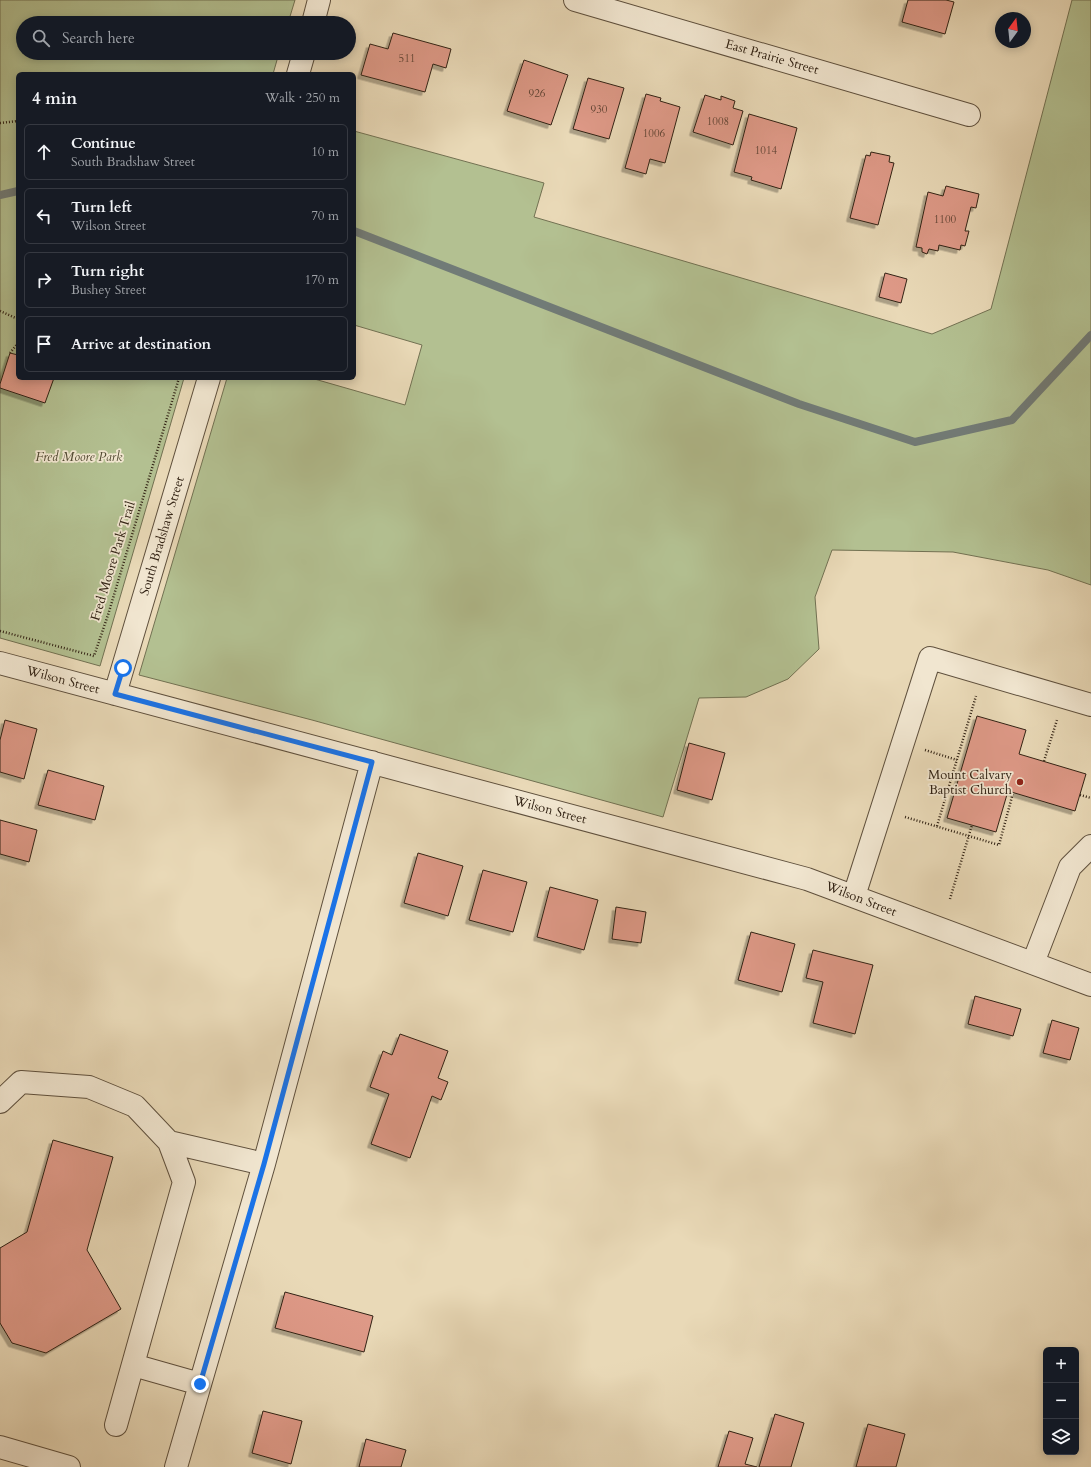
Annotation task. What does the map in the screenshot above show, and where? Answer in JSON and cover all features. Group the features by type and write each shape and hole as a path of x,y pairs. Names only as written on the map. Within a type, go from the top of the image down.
{"street":[{"path":"315,16 319,0"},
{"name":"East Prairie Street","path":"575,0 970,115"},
{"path":"299,72 302,60"},
{"name":"South Bradshaw Street","path":"115,694 208,380"},
{"path":"854,896 930,658 1091,704"},
{"name":"Wilson Street","path":"0,663 807,878 1091,985"},
{"path":"176,1467 264,1164 372,762"},
{"path":"1033,963 1070,867 1091,846"},
{"path":"0,1102 21,1082 89,1087 135,1106 169,1142 184,1182 116,1425"},
{"path":"169,1142 264,1164"},
{"path":"133,1364 200,1384"},
{"path":"0,1447 68,1467"}],"path":[{"path":"0,123 16,121"},
{"path":"0,311 16,318"},
{"path":"10,353 16,346"},
{"name":"Fred Moore Park Trail","path":"0,631 94,656 108,615 178,380"},
{"path":"937,826 983,673"},
{"path":"1044,762 1064,697"},
{"path":"903,743 957,760"},
{"path":"882,810 999,845 1013,793"},
{"path":"1080,795 1091,798"},
{"path":"950,899 972,825"}],"green space":[{"name":"Fred Moore Park","path":"0,0 295,0 290,16 16,16 16,60 277,60 274,72 16,72 16,380 183,380 100,666 0,638"},
{"path":"1072,0 1091,0 1091,585 1048,570 953,552 832,550 815,597 819,649 788,679 746,697 699,698 663,817 312,720 139,675 226,380 318,380 405,405 422,345 356,326 356,132 544,183 534,217 932,334 991,309"}],"building":[{"path":"908,0 946,0 954,2 945,34 902,22"},
{"path":"393,33 451,49 446,68 433,64 425,92 361,75 370,44 388,49"},
{"path":"524,60 568,75 551,125 507,111"},
{"path":"588,78 624,88 609,139 573,129"},
{"path":"646,94 661,98 660,101 680,107 665,163 650,159 646,174 625,168"},
{"path":"705,95 721,100 721,96 735,101 733,108 743,111 733,145 693,132"},
{"path":"749,114 797,128 781,189 751,180 752,177 734,172"},
{"path":"871,152 890,156 889,162 894,163 878,225 850,218 866,155 870,156"},
{"path":"946,186 979,194 976,208 971,207 965,231 969,231 965,246 961,245 960,250 939,245 938,251 929,249 927,254 922,252 922,248 916,247 928,192 943,196"},
{"path":"885,273 907,279 901,303 879,297"},
{"path":"10,353 16,354 16,380 53,380 45,403 0,388"},
{"name":"Mount Calvary Baptist Church","path":"977,716 1026,730 1019,754 1086,774 1075,811 1008,791 996,832 947,818"},
{"path":"5,720 37,729 24,779 0,772 0,740"},
{"path":"689,743 725,753 712,800 677,790"},
{"path":"48,770 104,786 95,820 38,805"},
{"path":"0,820 37,830 29,862 0,854"},
{"path":"418,853 463,866 448,916 404,903"},
{"path":"483,870 527,882 513,932 469,920"},
{"path":"550,887 598,900 584,950 537,937"},
{"path":"616,907 646,912 641,943 612,939"},
{"path":"751,932 795,944 782,992 738,980"},
{"path":"813,950 873,965 855,1034 813,1023 823,982 806,978"},
{"path":"975,996 1021,1009 1013,1036 968,1024"},
{"path":"1052,1020 1079,1028 1070,1060 1043,1053"},
{"path":"400,1034 448,1051 438,1078 448,1082 441,1100 432,1096 410,1158 371,1144 389,1094 370,1087 383,1051 392,1055"},
{"path":"53,1140 113,1157 87,1250 121,1309 46,1353 12,1343 0,1323 0,1248 27,1232"},
{"path":"285,1292 373,1316 364,1352 275,1328"},
{"path":"263,1411 302,1421 291,1464 252,1453"},
{"path":"775,1414 804,1423 791,1467 759,1467"},
{"path":"868,1424 905,1434 896,1467 856,1467"},
{"path":"729,1431 753,1438 745,1464 757,1467 718,1467"},
{"path":"366,1439 406,1450 401,1467 359,1467"}],"waterway":[{"path":"0,195 16,191"},
{"path":"356,232 799,404 915,442 1012,420 1091,335"}],"place":[{"name":"Mount Calvary Baptist Church","path":"1020,782"}],"route":[{"path":"123,668 115,694 372,762 264,1164 200,1384"}]}
